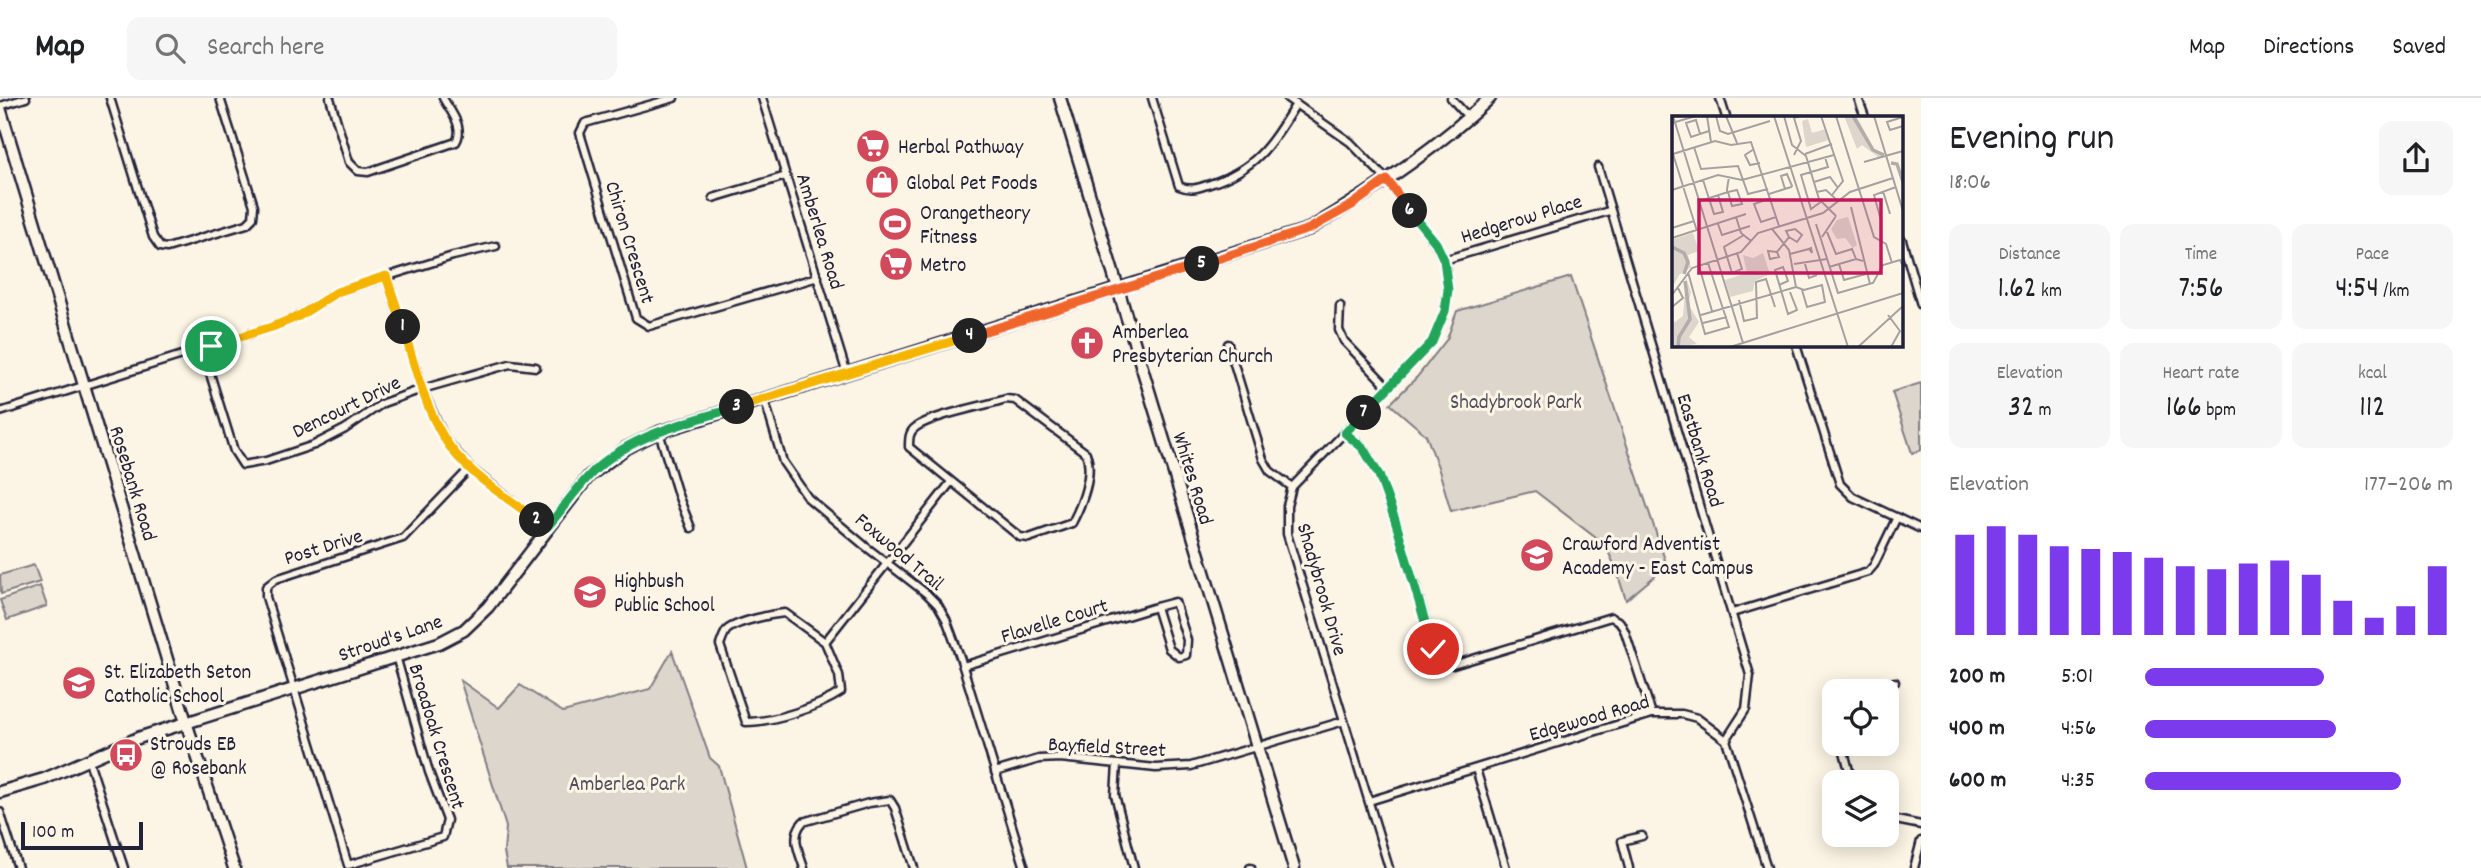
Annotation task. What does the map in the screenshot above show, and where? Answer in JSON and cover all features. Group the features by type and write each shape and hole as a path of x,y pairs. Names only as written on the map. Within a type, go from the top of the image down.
{"street":[{"path":"0,107 26,98"},
{"path":"110,98 153,237 160,247 167,248 247,224 253,218 254,206 220,98"},
{"path":"330,98 349,162 358,171 368,172 456,142 460,128 443,98"},
{"name":"Chiron Crescent","path":"674,98 585,123 580,133 636,318 649,326 818,277"},
{"name":"Amberlea Road","path":"762,98 847,374"},
{"name":"Whites Road","path":"1060,98 1294,868"},
{"path":"1152,98 1179,186 1189,190 1223,180 1247,169 1258,159 1296,104"},
{"path":"1228,344 1263,459 1270,471 1292,487 1432,342 1445,311 1448,290 1444,260 1436,243 1387,180 1350,142 1287,98"},
{"path":"1451,98 1469,118"},
{"name":"Stroud's Lane","path":"0,792 44,779 138,738 439,643 464,630 488,607 547,527 589,476 626,448 659,432 764,398 1309,229 1352,205 1387,180 1469,118 1490,98"},
{"path":"1720,98 1726,116"},
{"path":"1858,98 1865,116"},
{"name":"Rosebank Road","path":"0,107 186,722 234,868"},
{"name":"Eastbank Road","path":"1598,167 1750,675 1746,709 1726,740"},
{"path":"713,198 786,176"},
{"name":"Hedgerow Place","path":"1444,260 1609,211"},
{"path":"0,412 272,327 299,316 337,292 453,256 496,246"},
{"path":"1904,247 1921,305"},
{"path":"386,276 422,389 445,439 470,468 547,527"},
{"path":"1340,306 1339,330 1344,341 1388,387"},
{"path":"1796,346 1840,485 1853,497 1921,529"},
{"name":"Dencourt Drive","path":"202,348 234,452 243,465 266,461 314,445 345,429 383,403 422,389"},
{"path":"422,389 510,364 536,367"},
{"name":"Foxwood Trail","path":"764,398 783,462 808,498 887,561 937,605 946,619 1025,868"},
{"path":"1006,398 1015,400 1086,453 1090,469 1079,509 1072,523 1029,538 1020,537 951,482 909,447 910,435 915,428 929,421 1006,398"},
{"path":"659,432 691,528"},
{"path":"1345,433 1363,448 1379,475 1433,649 1444,663 1453,665 1611,617 1620,622 1625,632 1652,714"},
{"name":"Post Drive","path":"293,691 266,597 266,587 276,579 402,538 470,468"},
{"path":"825,642 951,482"},
{"name":"Shadybrook Drive","path":"1292,487 1287,506 1287,534 1389,868"},
{"path":"1732,613 1868,572 1897,517"},
{"path":"1175,603 1187,640 1186,655 1179,657 1169,649 1156,607 1175,603"},
{"name":"Flavelle Court","path":"963,666 1156,607"},
{"path":"785,613 825,642 839,675 841,692 828,701 759,722 746,722 720,645 727,629 768,615 785,613"},
{"name":"Broadoak Crescent","path":"293,691 348,865 443,837 447,821 429,772 396,656"},
{"name":"Edgewood Road","path":"1369,802 1652,714 1698,718 1726,740"},
{"name":"Bayfield Street","path":"995,772 1039,759 1060,758 1156,768 1191,766 1344,721"},
{"path":"1726,740 1767,868"},
{"path":"89,761 124,868"},
{"path":"1118,764 1115,795 1134,868"},
{"path":"1476,769 1506,868"},
{"path":"804,868 795,838 797,828 803,822 869,803 890,800 914,868"},
{"path":"0,812 18,868"},
{"path":"1899,821 1921,825"},
{"path":"1629,868 1622,841 1642,836"},
{"path":"1914,868 1921,841"}],"green space":[{"name":"Shadybrook Park","path":"1571,277 1667,566 1626,600 1605,545 1535,491 1451,511 1426,435 1390,404 1417,377 1447,339 1457,311"},
{"path":"1921,383 1921,450 1912,453 1892,392"},
{"path":"34,565 40,582 1,594 0,575"},
{"path":"40,586 47,606 7,620 0,600"},
{"name":"Amberlea Park","path":"672,651 710,758 719,766 747,868 507,868 504,852 506,827 460,680 499,708 520,685 563,712 650,689"}],"place":[{"name":"Herbal Pathway","path":"873,146"},
{"name":"Global Pet Foods","path":"882,182"},
{"name":"Orangetheory Fitness","path":"895,224"},
{"name":"Metro","path":"896,264"},
{"name":"Amberlea Presbyterian Church","path":"1087,343"},
{"name":"Crawford Adventist Academy - East Campus","path":"1537,555"},
{"name":"Highbush Public School","path":"590,592"},
{"name":"St. Elizabeth Seton Catholic School","path":"79,683"},
{"name":"Strouds EB @ Rosebank","path":"126,755"}],"route":[{"path":"211,346 272,327 299,316 337,292 386,276 422,389 445,439 470,468 547,527 589,476 626,448 659,432 1309,229 1352,205 1387,180 1436,243 1444,260 1448,290 1445,311 1432,342 1345,433 1363,448 1379,475 1433,649"}]}
